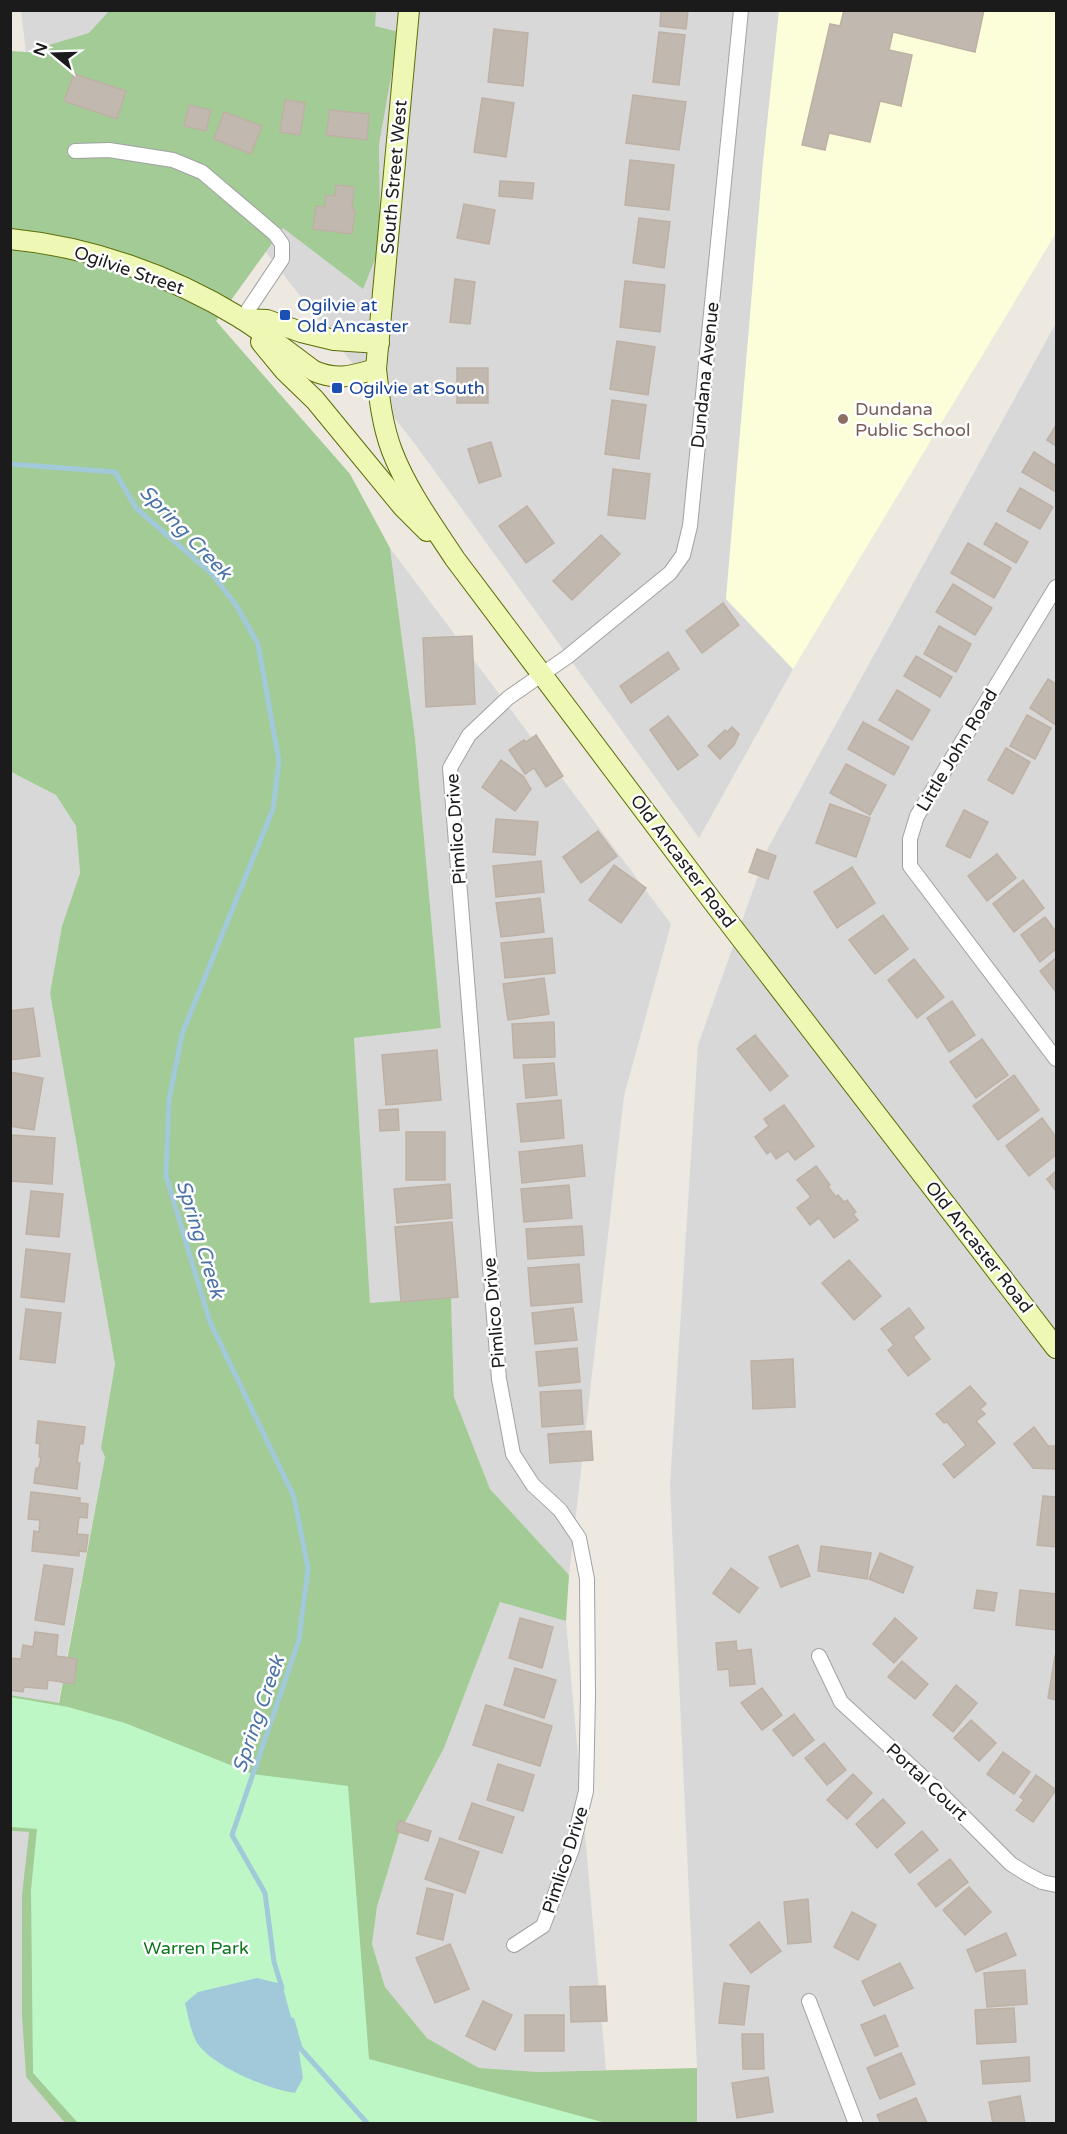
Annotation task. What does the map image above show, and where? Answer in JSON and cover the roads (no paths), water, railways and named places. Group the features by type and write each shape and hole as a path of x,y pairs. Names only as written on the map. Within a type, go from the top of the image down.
{"street":[{"name":"South Street West","path":"379,343 408,10"},
{"name":"Dundana Avenue","path":"543,674 670,573 683,555 690,526 741,10"},
{"path":"75,151 109,150 173,160 202,172 275,234 282,244 282,259 242,319 284,370 315,400 403,507 455,559"},
{"name":"Ogilvie Street","path":"10,239 40,242 87,252 186,288 242,319 314,371 326,376 334,378 376,369"},
{"name":"Ogilvie Street","path":"242,319 267,320 334,340 379,343"},
{"name":"Old Ancaster Road","path":"379,343 376,369 379,396 391,448 400,471 420,507 455,559 717,907 1056,1348"},
{"name":"Little John Road","path":"1056,587 917,816 910,839 910,866 1056,1059"},
{"name":"Pimlico Drive","path":"514,1946 543,1926 572,1849 586,1791 587,1579 579,1538 560,1510 533,1485 513,1454 499,1379 450,768 469,735 508,698 543,674"},
{"name":"Portal Court","path":"819,1656 841,1702 938,1791 1011,1864 1027,1875 1056,1885"},
{"path":"809,2001 856,2124"}],"water":[{"path":"257,1978 282,1984 297,2039 303,2078 295,2093 270,2087 225,2066 201,2048 192,2030 185,2003 198,1992"}],"waterway":[{"name":"Spring Creek","path":"10,464 115,472 136,508 212,574 236,605 258,644 279,761 273,809 182,1034 169,1100 166,1176 210,1322 294,1497 308,1568 299,1640 232,1835 265,1893 274,1962 282,1988"},
{"name":"Spring Creek","path":"292,2020 300,2048 368,2124"}],"place":[{"name":"Ogilvie at Old Ancaster","path":"285,315"},
{"name":"Ogilvie at South","path":"337,388"},
{"name":"Dundana Public School","path":"843,419"}],"park label":[{"name":"Warren Park","path":"196,1948"}]}
